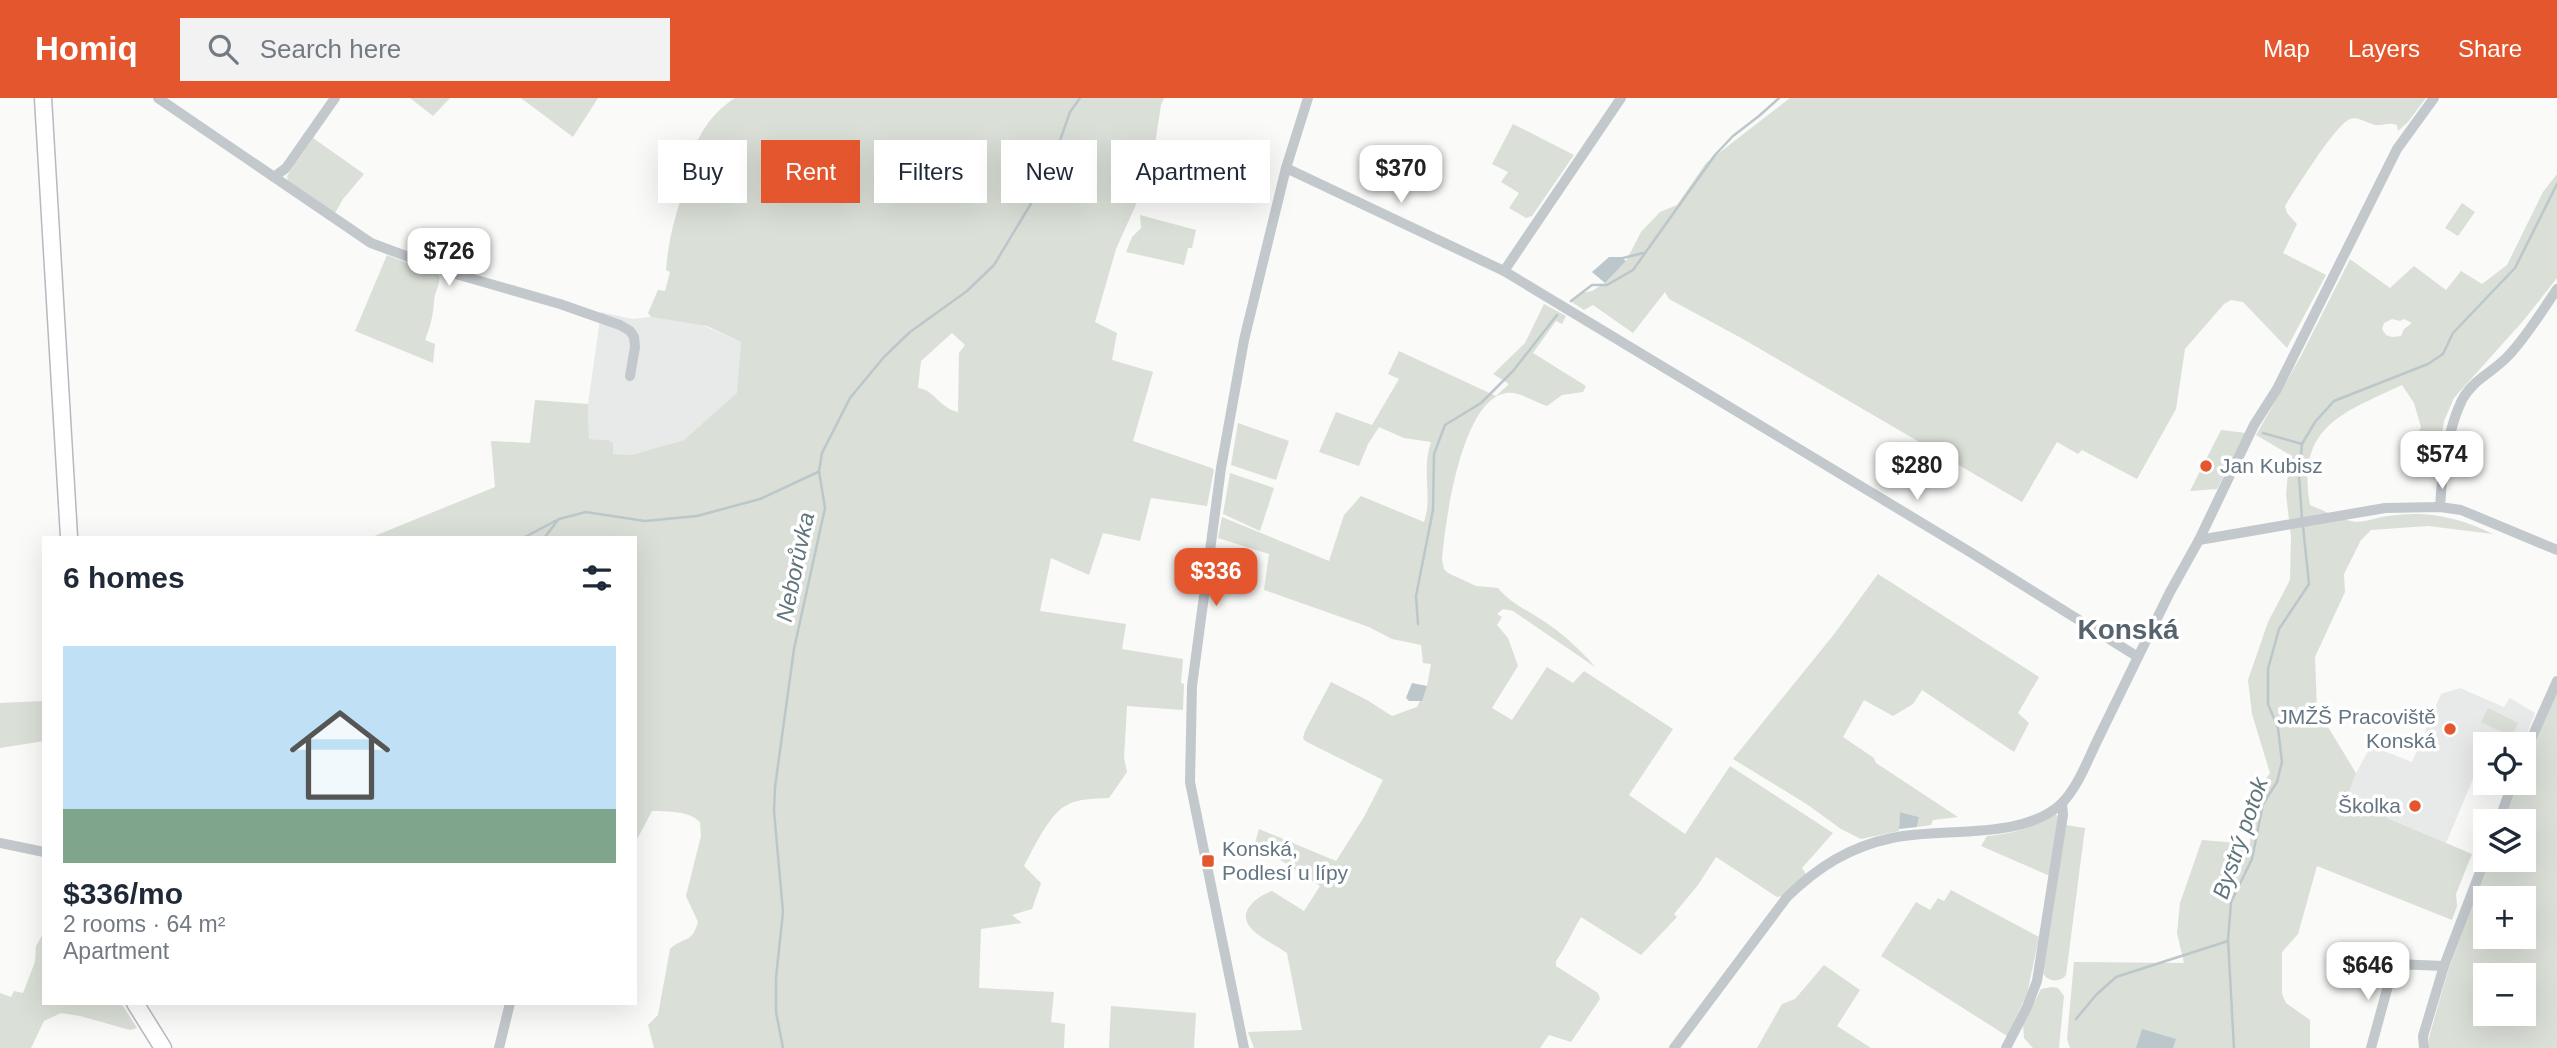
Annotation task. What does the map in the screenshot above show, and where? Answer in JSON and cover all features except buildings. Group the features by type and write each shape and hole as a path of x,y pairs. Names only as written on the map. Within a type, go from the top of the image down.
{"main road":[{"path":"43,98 69,536"},
{"path":"136,1005 163,1048"}],"street":[{"path":"158,98 372,243 449,272 561,304 620,325 634,337 630,376"},
{"path":"274,177 286,168 335,98"},
{"path":"1244,1048 1190,782 1192,686 1221,468 1244,340 1286,169 1308,98"},
{"path":"1504,271 1621,98"},
{"path":"1674,1048 1787,897 1836,857 1855,848 1893,837 1984,830 2033,820 2062,803 2085,767 2254,425 2277,389 2397,149 2434,98"},
{"path":"1286,169 1504,271 1970,552 2138,657"},
{"path":"2440,507 2455,421 2462,400 2480,378 2508,357 2557,289"},
{"path":"2199,540 2401,506 2440,507 2461,510 2557,550"},
{"path":"2534,732 2557,681"},
{"path":"2006,1048 2037,981 2063,815 2062,803"},
{"path":"0,843 42,852"},
{"path":"2424,1048 2423,1036 2444,966 2480,872"},
{"path":"2371,1048 2394,964 2444,966"},
{"path":"499,1048 510,1005"}],"shaded area":[{"path":"410,98 450,98 433,116"},
{"path":"521,98 598,98 573,137"},
{"path":"735,98 1164,98 1156,140 1111,140 1111,203 1137,203 1116,249 1095,322 1117,333 1112,360 1153,372 1133,441 1212,468 1214,470 1207,506 1151,498 1140,541 1103,533 1089,575 1051,558 1040,611 1126,624 1122,649 1183,659 1183,710 1127,706 1124,758 1127,772 1109,798 1070,803 1059,810 1047,824 1024,866 1041,883 1032,909 1012,915 1022,923 981,929 979,988 1054,992 1051,1022 1065,1024 1064,1048 654,1048 648,1025 658,1015 670,949 690,937 698,922 686,896 701,836 700,822 695,818 678,812 652,811 637,839 637,536 374,536 495,487 491,441 530,443 535,400 588,404 589,439 608,440 613,443 613,454 631,455 684,440 737,393 741,342 707,326 651,317 648,313 658,290 665,291 670,272 666,270 668,250 680,203 747,203 747,140 698,140 706,126","holes":["952,333 965,345 959,353 958,412 946,407 929,392 918,388 921,361"]},
{"path":"1790,98 2426,98 2398,131 2397,125 2394,124 2376,125 2356,119 2350,119 2343,124 2316,158 2285,206 2287,213 2297,224 2283,253 2326,275 2287,348 2243,302 2231,300 2224,304 2185,349 2176,409 2137,479 2082,450 2078,454 2057,442 2022,502 1743,339 1669,299 1665,292 1633,333 1593,305 1584,310 1570,301 1605,283 1626,261 1641,232 1660,212 1677,205 1706,163"},
{"path":"1513,124 1574,155 1532,216 1526,218 1509,208 1519,193 1501,182 1508,172 1492,164"},
{"path":"313,138 364,174 335,213 288,181 287,176"},
{"path":"2557,174 2557,278 2523,321 2454,398 2444,421 2436,469 2422,474 2413,461 2412,446 2421,427 2414,403 2402,385 2360,405 2328,426 2317,440 2310,457 2307,479 2310,505 2351,521 2402,514 2442,516 2493,534 2428,526 2371,530 2361,540 2344,574 2345,592 2315,657 2317,709 2356,773 2347,797 2394,821 2472,854 2456,894 2457,906 2452,920 2317,866 2298,934 2282,952 2282,994 2286,1003 2310,1020 2310,1048 2070,1048 2067,1039 2074,962 2184,963 2177,933 2180,903 2202,840 2250,844 2253,797 2270,773 2252,714 2248,680 2268,622 2290,580 2291,537 2286,494 2290,455 2256,435 2302,354 2350,259 2390,288 2414,266 2446,290 2461,271 2482,284 2507,265 2543,192","holes":["2392,319 2404,319 2412,323 2404,329 2401,336 2386,335 2382,329 2384,323"]},
{"path":"2462,203 2475,212 2458,236 2445,228"},
{"path":"1140,215 1196,230 1184,265 1126,252 1132,237 1141,228"},
{"path":"387,255 439,275 425,340 435,344 433,363 355,331"},
{"path":"1609,257 1621,257 1626,261 1605,283 1592,272"},
{"path":"1544,304 1566,316 1562,324 1556,321 1533,353 1586,386 1583,392 1562,395 1547,406 1511,393 1490,401 1477,417 1458,465 1442,560 1448,573 1476,586 1498,588 1513,602 1564,636 1595,667 1513,611 1503,609 1497,614 1502,617 1497,625 1508,638 1518,666 1492,708 1512,720 1547,667 1573,683 1584,671 1673,729 1629,795 1685,834 1730,766 1833,833 1802,868 1806,874 1784,896 1777,897 1716,857 1698,885 1674,914 1677,917 1641,955 1581,917 1556,961 1556,966 1598,993 1600,999 1571,1042 1549,1035 1540,1048 1254,1048 1248,1032 1302,1030 1287,953 1250,927 1246,915 1248,910 1255,900 1272,891 1304,911 1320,886 1255,843 1259,829 1336,861 1364,817 1383,780 1305,741 1305,731 1331,682 1392,716 1417,707 1427,686 1431,664 1423,663 1421,645 1392,639 1369,627 1264,590 1269,554 1218,538 1222,517 1329,561 1344,515 1361,496 1424,522 1427,463 1431,442 1404,438 1379,427 1359,466 1319,452 1336,412 1372,425 1399,379 1388,374 1399,351 1496,396 1509,384 1493,374 1525,343"},
{"path":"601,312 632,319 651,317 700,324 741,342 738,393 684,440 631,455 612,454 612,443 608,440 589,439 588,404"},
{"path":"1238,423 1289,441 1276,480 1231,465"},
{"path":"2221,430 2246,433 2217,489 2190,491"},
{"path":"1230,473 1274,488 1260,531 1223,514"},
{"path":"1878,574 2039,677 2018,713 2029,723 2014,752 1922,690 1913,704 1893,716 1864,700 1843,737 1874,758 1876,763 1958,817 1933,820 1931,825 1917,827 1919,817 1900,812 1899,831 1861,839 1841,829 1808,805 1733,759 1835,633"},
{"path":"1412,683 1427,686 1422,701 1409,701 1406,698"},
{"path":"2460,688 2504,707 2510,698 2535,713 2528,732 2473,732 2473,779 2446,843 2346,797 2371,746 2412,762 2441,694"},
{"path":"2557,691 2557,1048 2429,1048 2429,1037 2449,968 2473,903 2473,949 2536,949 2536,886 2479,886 2484,872 2536,872 2536,809 2509,809 2514,795 2536,795 2536,736"},
{"path":"42,701 42,741 0,748 0,703"},
{"path":"2488,708 2518,723 2514,732 2502,732 2481,722"},
{"path":"1900,812 1919,817 1917,827 1899,829"},
{"path":"2054,813 2058,816 2050,876 1981,846 1987,836 2022,829"},
{"path":"2066,825 2085,828 2066,975 2054,980 2043,973"},
{"path":"1951,890 2039,937 2027,994 2007,1036 1881,956 1916,902 1930,910 1938,898 1944,901"},
{"path":"42,936 42,1005 122,1005 137,1028 130,1030 61,1013 44,1021 31,1048 0,1048 0,993 11,997 14,991 23,993 35,962 36,946"},
{"path":"1824,965 1860,990 1837,1026 1871,1048 1757,1048 1782,1004 1795,999"},
{"path":"2058,988 2064,996 2059,1048 2033,1048 2024,1038 2023,1024 2041,989"},
{"path":"1111,1006 1196,1013 1194,1048 1109,1048"},
{"path":"2142,1029 2176,1039 2173,1048 2136,1048"}],"waterway":[{"name":"Neborůvka","path":"783,1048 776,1012 776,978 783,912 774,811 775,787 794,649 825,508 819,471 822,453 850,398 884,357 910,332 967,291 994,265 1047,177 1070,112 1080,98"},
{"path":"1571,301 1592,285 1607,285 1633,270 1715,155 1733,136 1779,98"},
{"name":"Bystrý potok","path":"2302,519 2299,476 2302,444 2315,422 2334,401 2428,364 2443,354 2453,333 2515,268 2557,184"},
{"path":"1619,259 1643,253"},
{"path":"1418,624 1416,596 1433,510 1434,454 1445,425 1481,403 1513,371 1557,315"},
{"path":"2263,433 2302,444"},
{"path":"527,536 559,519 586,512 645,521 697,516 760,499 818,472"},
{"path":"546,536 558,520"},
{"name":"Bystrý potok","path":"2234,1048 2228,940 2231,902 2252,859 2263,804 2277,782 2282,762 2278,728 2268,704 2268,669 2279,629 2309,584 2303,526"},
{"path":"2076,1019 2116,977 2228,941"}],"place":[{"name":"Jan Kubisz","path":"2206,466"},
{"name":"JMŽŠ Pracoviště Konská","path":"2450,729"},
{"name":"Školka","path":"2415,806"},
{"name":"Konská, Podlesí u lípy","path":"1208,861"}],"district":[{"name":"Konská","path":"2128,629"}]}
